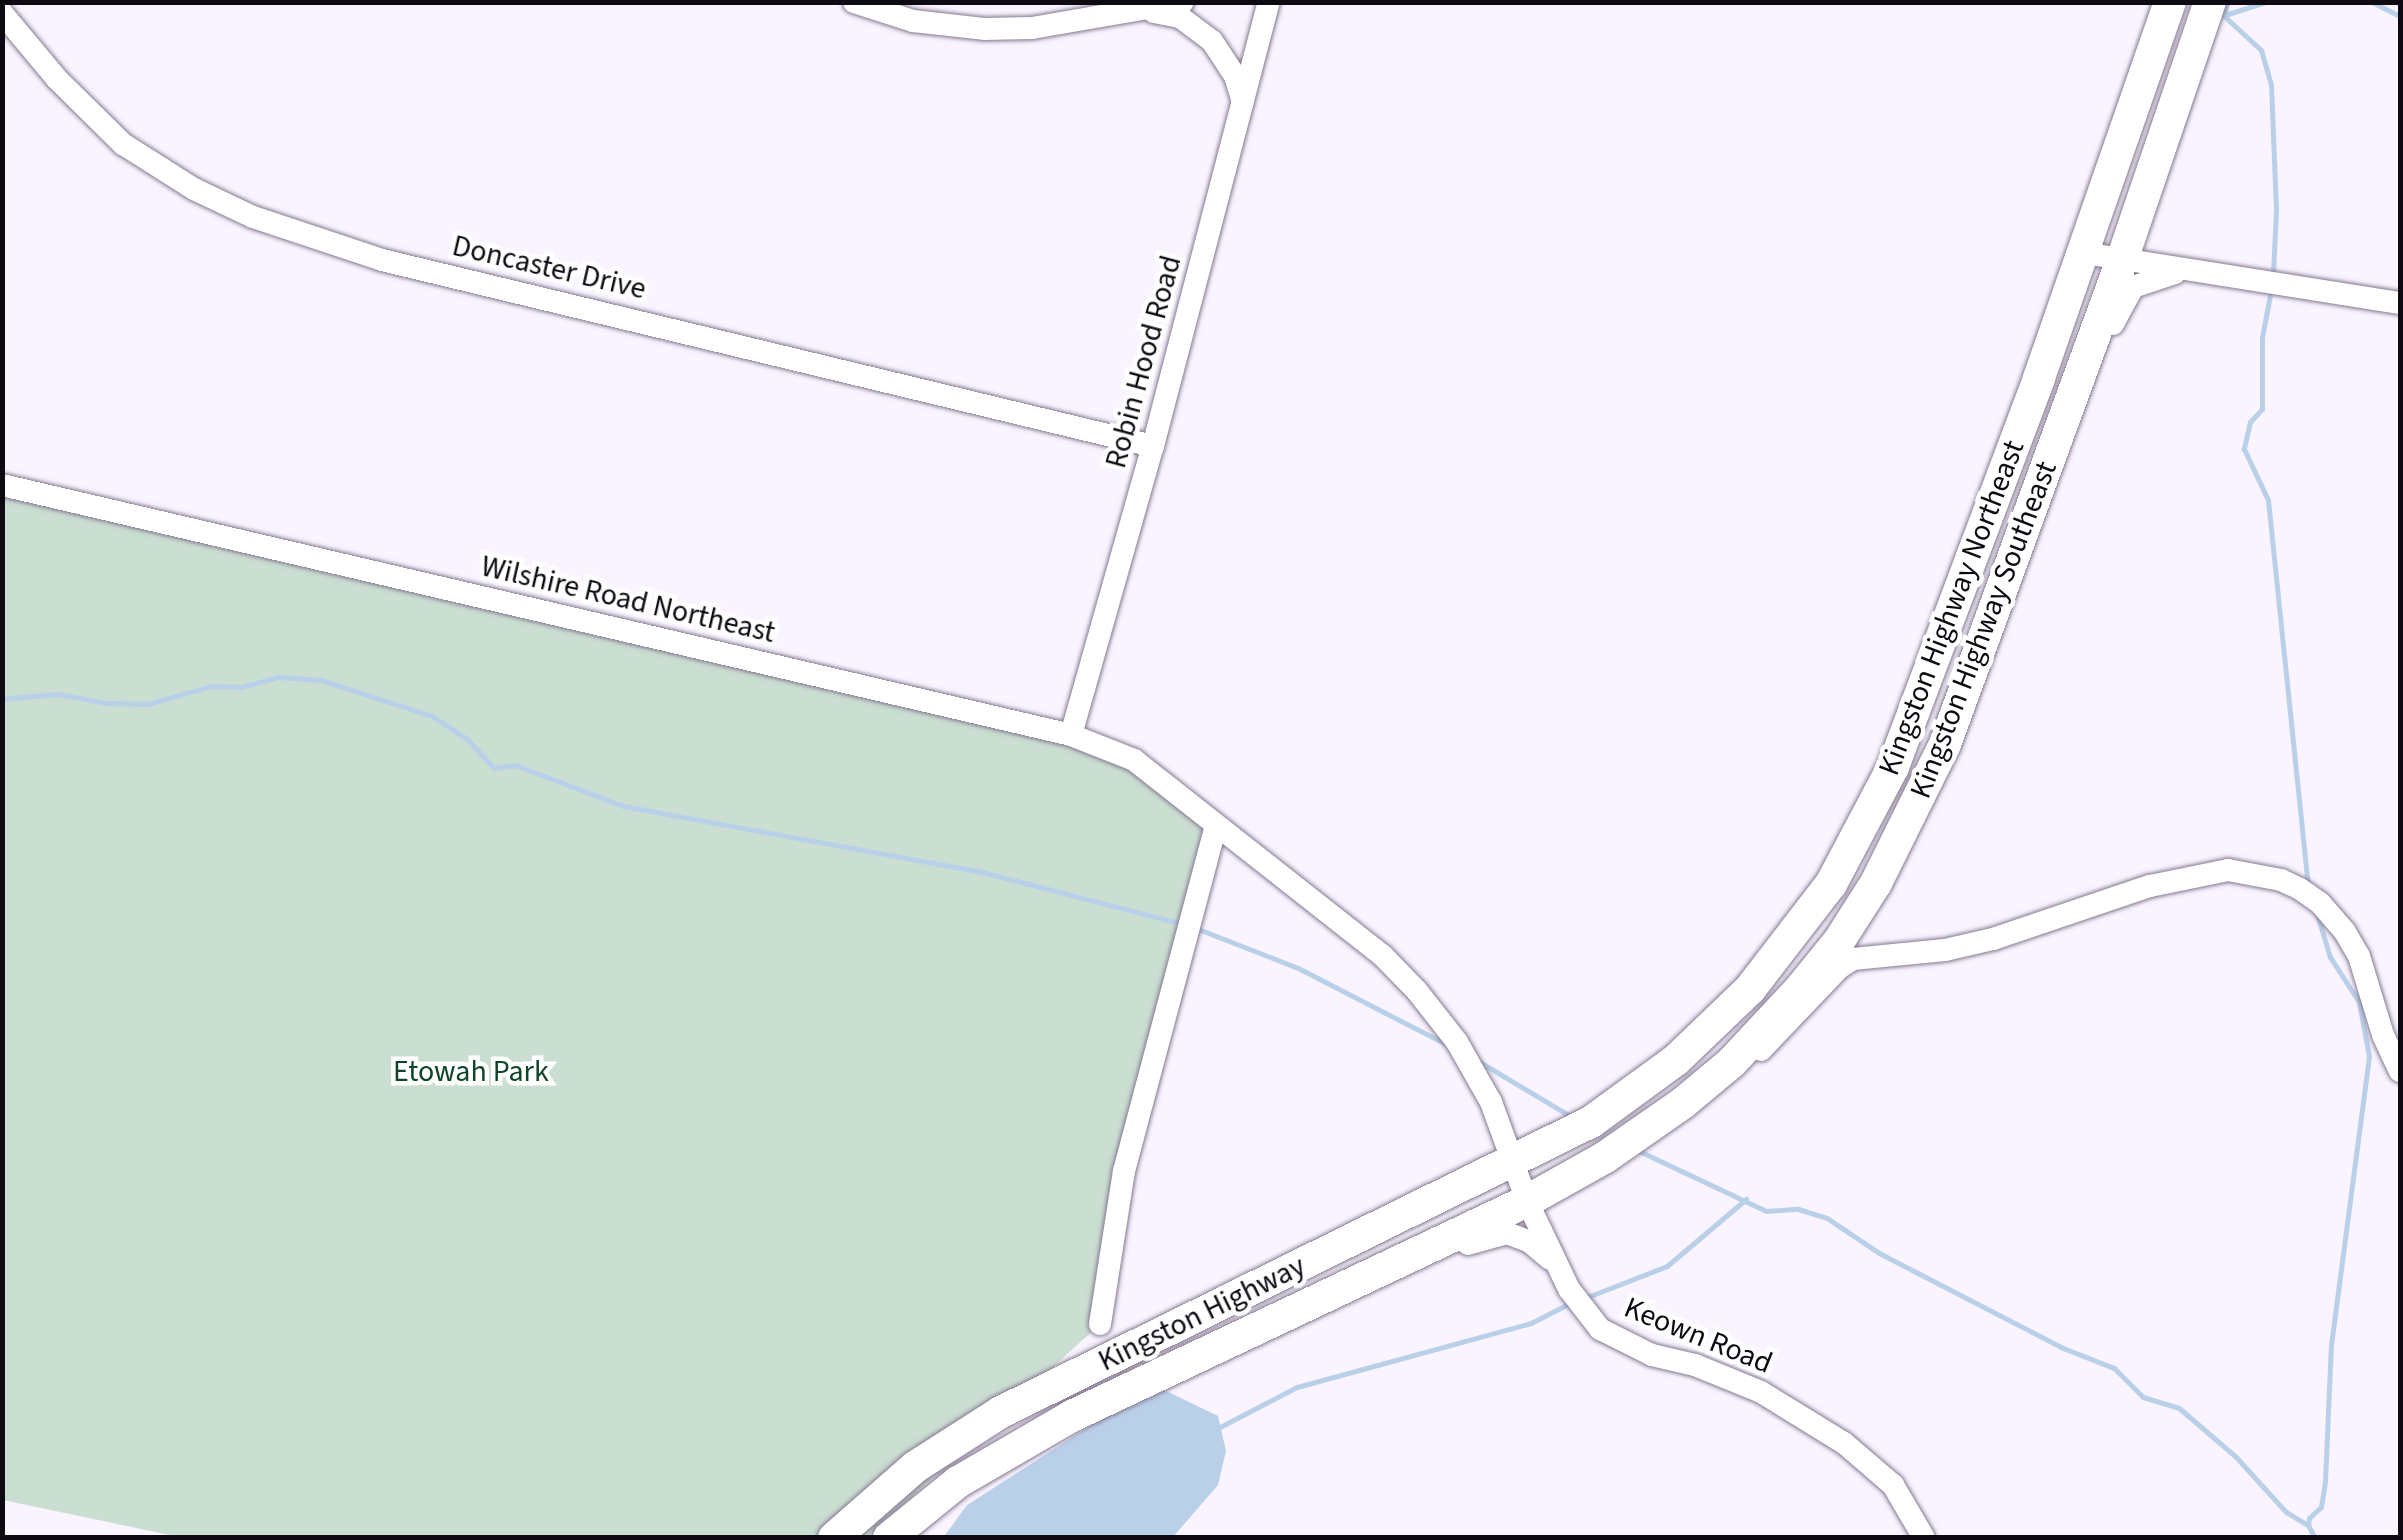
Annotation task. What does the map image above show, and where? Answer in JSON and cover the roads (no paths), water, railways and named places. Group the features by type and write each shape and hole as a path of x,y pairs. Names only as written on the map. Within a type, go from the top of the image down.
{"main road":[{"name":"Kingston Highway Northeast","path":"1590,1122 1676,1060 1726,1014 1795,936 1832,884 1907,734 2084,254 2170,2"},
{"name":"Kingston Highway Southeast","path":"1604,1158 1692,1096 1732,1062 1800,989 1868,896 1938,760 2122,260 2210,2"},
{"name":"Kingston Highway","path":"834,1538 915,1468 1001,1412 1514,1163 1590,1122"},
{"name":"Kingston Highway","path":"889,1538 958,1482 1011,1449 1527,1201 1604,1158"}],"street":[{"path":"854,2 913,22 984,29 1032,28 1183,2"},
{"name":"Robin Hood Road","path":"1071,735 1153,446 1269,2"},
{"path":"1141,9 1180,17 1212,41 1235,76 1243,102"},
{"name":"Doncaster Drive","path":"2,12 57,79 124,144 194,189 252,218 382,260 1153,446"},
{"path":"2084,254 2400,303"},
{"path":"2044,472 2092,379 2122,301 2142,281 2186,270"},
{"name":"Wilshire Road Northeast","path":"2,484 1071,735 1134,760 1366,942 1417,991 1457,1042 1491,1102 1527,1201"},
{"path":"1100,1324 1120,1186 1216,826"},
{"path":"1692,1096 1783,1031 1839,968 1853,959 1893,952 1945,950 1993,939 2196,875 2228,870 2281,880 2320,903 2345,932 2359,956 2383,1035 2400,1071"},
{"path":"1868,896 1864,928 1870,940 1893,952"},
{"name":"Keown Road","path":"1527,1201 1584,1312 1620,1342 1726,1376 1844,1443 1893,1485 1924,1538"},
{"path":"1319,1298 1423,1267 1495,1234 1519,1236 1557,1264"}],"water":[{"path":"1160,1388 1218,1416 1226,1451 1218,1485 1173,1537 943,1538 967,1505 1096,1422"}],"waterway":[{"path":"2224,16 2227,2"},
{"path":"2225,15 2265,2"},
{"path":"2372,2 2400,16"},
{"path":"2224,16 2261,50 2271,85 2276,210 2273,274"},
{"path":"2271,290 2262,337 2262,409 2250,422 2244,449 2268,500 2308,885"},
{"path":"2,699 58,694 106,703 148,704 211,686 241,687 279,677 321,680 432,716 467,739 494,768 515,765 623,806 978,871 1183,924"},
{"path":"2308,1525 2309,1518 2321,1507 2325,1481 2331,1345 2369,1056 2359,1002 2330,957 2317,914"},
{"path":"1198,929 1298,968 1446,1044"},
{"path":"1478,1061 1572,1117"},
{"path":"1639,1151 1766,1211 1798,1209 1827,1218 1879,1253 2063,1348 2114,1368 2143,1397 2179,1408 2236,1457 2286,1512 2308,1525 2315,1538"},
{"path":"1585,1298 1667,1266 1746,1199"},
{"path":"1220,1427 1297,1387 1531,1323 1570,1303"}],"park label":[{"name":"Etowah Park","path":"471,1072"}]}
